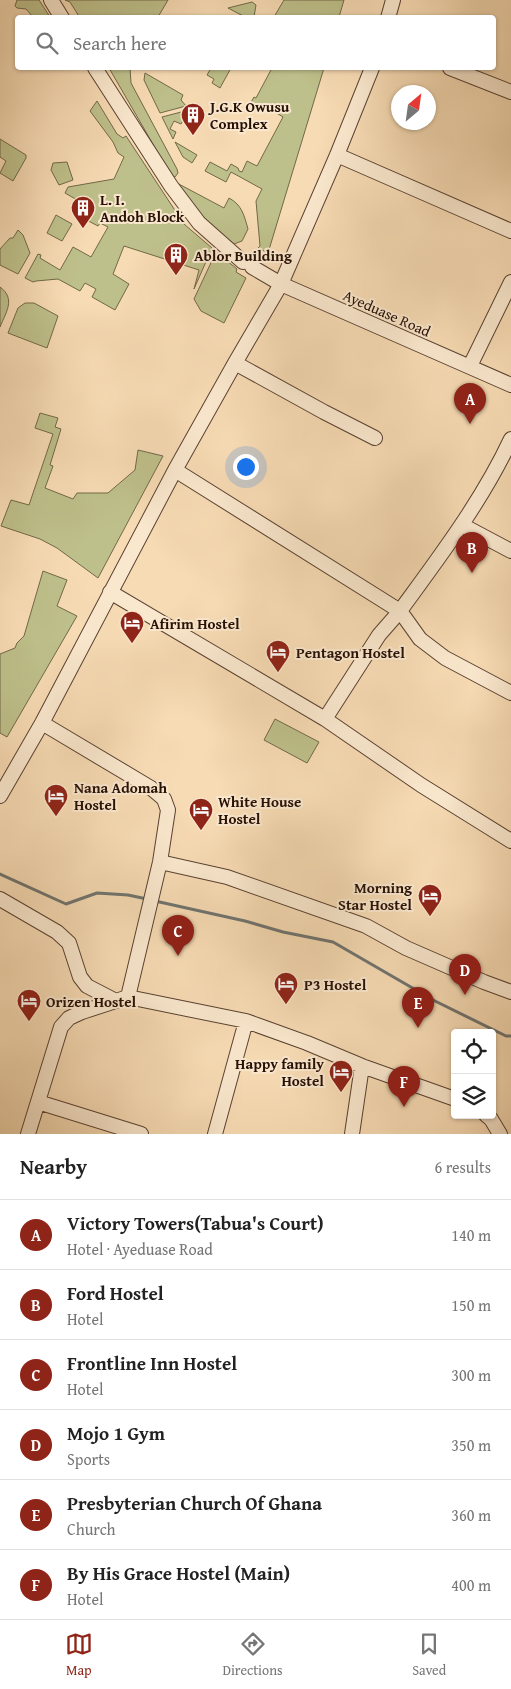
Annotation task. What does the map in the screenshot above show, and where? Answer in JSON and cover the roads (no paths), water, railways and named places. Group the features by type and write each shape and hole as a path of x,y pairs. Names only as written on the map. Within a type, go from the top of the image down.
{"street":[{"path":"51,0 60,15"},
{"path":"389,15 393,0"},
{"name":"Ayeduase Road","path":"95,70 171,186 199,223 248,264 281,284 511,385"},
{"path":"0,796 42,723 175,470 281,284 337,155 371,70"},
{"path":"455,70 511,92"},
{"path":"337,155 511,231"},
{"path":"470,366 511,282"},
{"path":"235,363 375,438"},
{"path":"324,719 379,635 400,611 462,525 500,463 511,439"},
{"path":"175,470 400,611 420,639 445,658 511,693"},
{"path":"462,525 511,551"},
{"path":"110,592 324,719 421,785 511,841"},
{"path":"42,723 151,788 164,799 168,810 160,862 122,999"},
{"path":"160,862 234,879 366,926 415,952 511,992"},
{"path":"0,899 57,932 69,943 80,977 88,986 122,999 246,1021 307,1043 362,1066 451,1098"},
{"path":"28,1134 61,1027 69,1018 75,1015 122,999"},
{"path":"215,1134 246,1021"},
{"path":"352,1134 362,1066"},
{"path":"38,1102 141,1134"},
{"path":"491,1119 500,1134"}],"waterway":[{"path":"0,874 66,904 97,893 128,895 147,899"},
{"path":"155,901 333,942 435,1001 506,1036 511,1036"}],"place":[{"name":"J.G.K Owusu Complex","path":"193,136"},
{"name":"L. I. Andoh Block","path":"83,229"},
{"name":"Ablor Building","path":"176,276"},
{"name":"Victory Towers(Tabua's Court)","path":"470,424"},
{"name":"Ford Hostel","path":"472,573"},
{"name":"Afirim Hostel","path":"132,644"},
{"name":"Pentagon Hostel","path":"278,673"},
{"name":"Nana Adomah Hostel","path":"56,817"},
{"name":"White House Hostel","path":"201,831"},
{"name":"Morning Star Hostel","path":"430,917"},
{"name":"Frontline Inn Hostel","path":"178,956"},
{"name":"Mojo 1 Gym","path":"465,995"},
{"name":"P3 Hostel","path":"286,1005"},
{"name":"Orizen Hostel","path":"29,1022"},
{"name":"Presbyterian Church Of Ghana","path":"418,1028"},
{"name":"Happy family Hostel","path":"341,1093"},
{"name":"By His Grace Hostel (Main)","path":"404,1107"}]}
